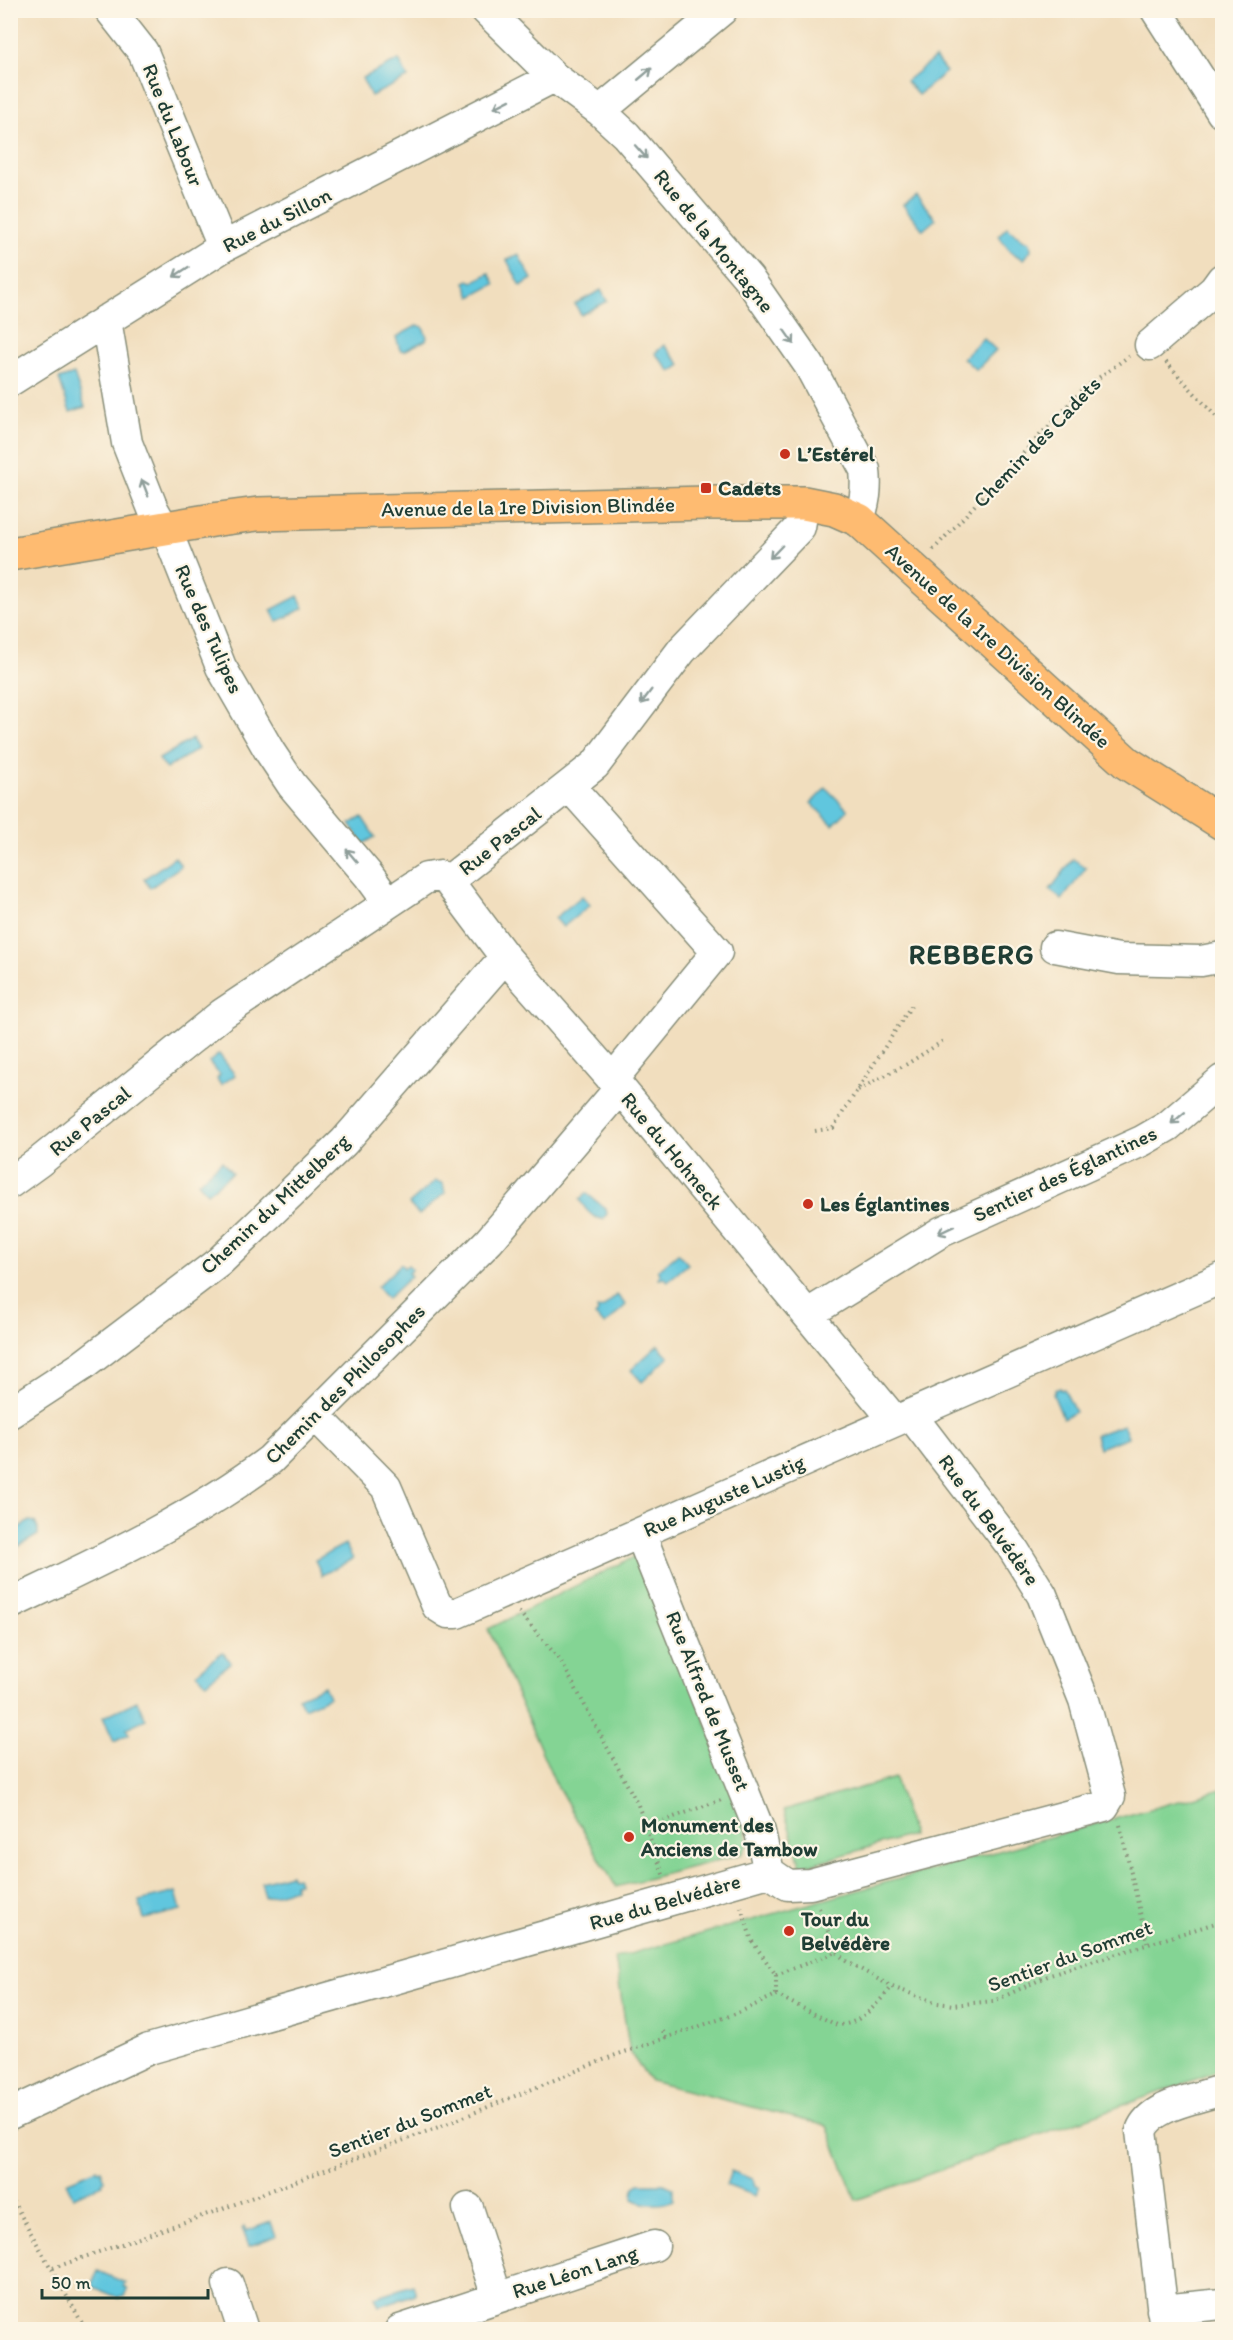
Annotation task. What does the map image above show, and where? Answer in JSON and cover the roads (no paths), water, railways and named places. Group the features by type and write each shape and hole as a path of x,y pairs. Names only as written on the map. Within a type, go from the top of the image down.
{"main road":[{"name":"Avenue de la 1re Division Blindée","path":"10,554 258,514 707,502 804,503 834,509 859,520 1127,764 1222,824"}],"street":[{"name":"Rue du Labour","path":"110,10 143,51 223,247"},
{"name":"Rue de la Montagne","path":"486,10 554,77 600,111 658,170 749,279 809,365 865,470 866,500 859,520"},
{"path":"600,111 722,10"},
{"path":"1155,10 1222,113"},
{"name":"Rue du Sillon","path":"10,381 223,247 554,77"},
{"path":"1150,345 1214,290 1222,279"},
{"name":"Rue des Tulipes","path":"106,320 128,443 153,509 164,528 221,667 270,752 292,785 369,876 388,902"},
{"name":"Rue Pascal","path":"10,1183 222,1014 426,878 440,876 448,881 595,765 682,650 800,527 804,503"},
{"name":"Chemin des Philosophes","path":"10,1604 143,1540 235,1486 270,1460 489,1241 616,1084 717,952 570,786"},
{"name":"Rue du Hohneck","path":"448,881 506,957 616,1084 808,1314 903,1418"},
{"path":"1055,946 1119,959 1201,961 1222,957"},
{"name":"Chemin du Mittelberg","path":"10,1413 82,1366 219,1262 344,1142 506,957"},
{"name":"Sentier des Églantines","path":"808,1314 940,1232 1142,1141 1168,1126 1222,1080"},
{"name":"Rue Auguste Lustig","path":"315,1416 386,1487 438,1606 448,1613 457,1613 1222,1278"},
{"name":"Rue du Belvédère","path":"10,2114 149,2049 769,1872 788,1885 810,1884 1104,1806 1110,1796 1084,1700 1042,1595 1012,1547 903,1418"},
{"name":"Rue Alfred de Musset","path":"640,1533 760,1832 769,1872"},
{"path":"1215,2092 1153,2115 1144,2123 1141,2131 1164,2320 1222,2304"},
{"name":"Rue Léon Lang","path":"468,2208 497,2297"},
{"name":"Rue Léon Lang","path":"400,2330 654,2246"},
{"path":"228,2284 243,2330"}],"water":[{"path":"935,58 946,72 918,95 906,81"},
{"path":"399,60 408,78 371,96 362,78"},
{"path":"916,195 936,219 923,230 903,205"},
{"path":"1007,227 1030,242 1031,250 1023,259 1015,255 1003,243 999,235"},
{"path":"518,254 532,279 521,286 507,260"},
{"path":"489,273 495,284 471,297 465,282 469,280 473,282"},
{"path":"601,290 607,301 581,315 575,304"},
{"path":"418,325 423,327 426,340 404,351 400,350 396,337"},
{"path":"983,338 996,350 976,370 963,358"},
{"path":"664,345 681,365 671,372 655,353"},
{"path":"74,374 85,407 70,412 59,379"},
{"path":"298,596 304,608 277,622 271,610"},
{"path":"192,739 198,749 166,769 159,759"},
{"path":"826,788 848,810 833,825 811,803"},
{"path":"362,817 375,837 363,844 350,824"},
{"path":"175,857 181,866 150,888 144,879"},
{"path":"1073,859 1086,868 1062,900 1050,890"},
{"path":"582,896 590,905 563,927 555,918"},
{"path":"219,1054 235,1075 221,1085 217,1079 220,1075 209,1062"},
{"path":"222,1161 232,1173 207,1193 198,1182"},
{"path":"435,1181 443,1183 445,1193 419,1215 409,1204"},
{"path":"586,1193 606,1209 607,1214 603,1219 592,1215 584,1207 580,1200"},
{"path":"678,1253 688,1264 668,1281 665,1278 659,1279 658,1270"},
{"path":"401,1264 404,1268 408,1265 412,1269 408,1273 411,1276 387,1299 377,1287"},
{"path":"617,1295 626,1305 605,1325 595,1316 598,1313 597,1309 603,1308"},
{"path":"658,1345 669,1357 642,1382 631,1370"},
{"path":"1060,1388 1064,1389 1075,1412 1063,1418 1053,1394"},
{"path":"1123,1425 1128,1437 1099,1448 1095,1435"},
{"path":"30,1521 35,1522 38,1535 11,1551 11,1532"},
{"path":"345,1544 353,1559 322,1575 315,1560"},
{"path":"222,1652 231,1662 206,1683 197,1673"},
{"path":"324,1686 329,1697 304,1708 298,1697"},
{"path":"137,1701 146,1719 126,1728 129,1734 114,1741 103,1717"},
{"path":"291,1874 293,1878 297,1877 299,1883 294,1884 295,1889 265,1897 261,1882"},
{"path":"176,1892 181,1910 144,1919 139,1901"},
{"path":"97,2169 101,2170 105,2180 103,2184 73,2197 66,2182"},
{"path":"731,2171 753,2179 755,2186 759,2187 755,2196 726,2185"},
{"path":"639,2184 664,2184 673,2188 673,2200 659,2204 637,2201 633,2199 634,2187"},
{"path":"271,2222 276,2236 249,2246 242,2228 244,2226 246,2231"},
{"path":"98,2271 126,2283 124,2286 128,2290 125,2296 119,2298 91,2286"},
{"path":"413,2285 416,2294 379,2306 375,2297"}],"place":[{"name":"L’Estérel","path":"785,454"},
{"name":"Cadets","path":"706,488"},
{"name":"Les Églantines","path":"808,1204"},
{"name":"Monument des Anciens de Tambow","path":"629,1837"},
{"name":"Tour du Belvédère","path":"789,1931"}],"district":[{"name":"REBBERG","path":"972,955"}]}
